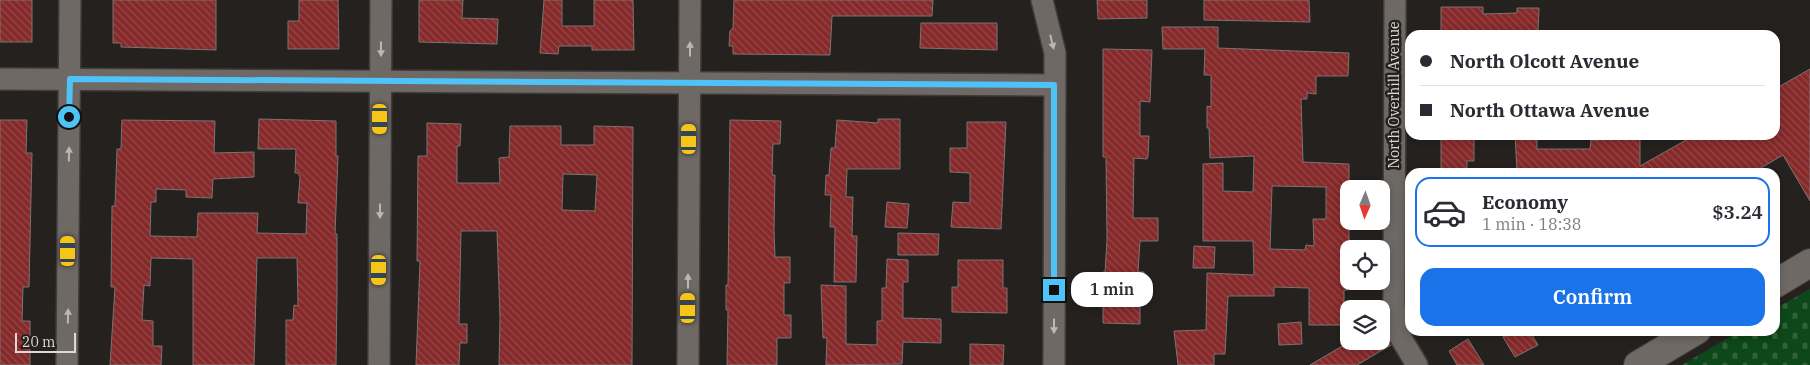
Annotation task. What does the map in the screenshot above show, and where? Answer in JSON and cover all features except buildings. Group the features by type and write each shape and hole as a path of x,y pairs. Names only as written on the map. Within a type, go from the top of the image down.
{"main road":[{"path":"1780,281 1810,263"},
{"path":"1638,365 1687,336"}],"street":[{"path":"67,365 70,0"},
{"path":"379,365 381,0"},
{"path":"688,365 690,0"},
{"path":"1042,0 1055,53 1054,365"},
{"name":"North Overhill Avenue","path":"1395,0 1394,305 1398,333 1417,365"},
{"path":"0,79 1054,85"}],"green space":[{"path":"1810,289 1810,365 1682,365 1731,336 1780,336 1780,306"}],"route":[{"path":"69,117 70,79 1054,85 1054,290"}]}
